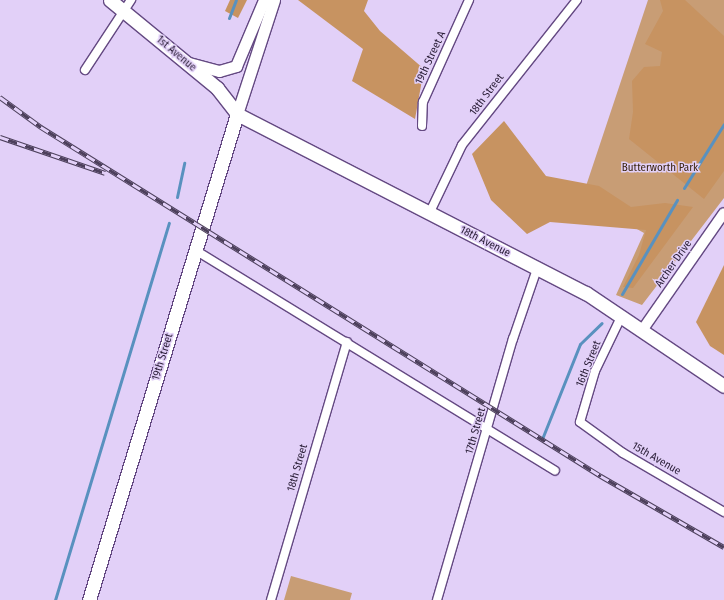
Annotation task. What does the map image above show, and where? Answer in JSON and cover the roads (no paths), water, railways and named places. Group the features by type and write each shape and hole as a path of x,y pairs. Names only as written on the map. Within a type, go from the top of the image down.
{"main road":[{"name":"1st Avenue","path":"110,0 217,88 236,114"},
{"path":"186,63 219,71 236,66 264,0"},
{"path":"236,114 274,0"},
{"name":"18th Avenue","path":"236,114 537,269 622,316 724,386"},
{"name":"19th Street","path":"92,599 236,114"}],"street":[{"path":"84,70 131,0"},
{"name":"19th Street A","path":"422,126 423,102 469,0"},
{"name":"18th Street","path":"429,214 462,145 577,0"},
{"name":"Archer Drive","path":"643,329 724,213"},
{"path":"195,250 555,471"},
{"name":"17th Street","path":"437,600 513,339 537,269"},
{"name":"16th Street","path":"580,422 595,371 622,316"},
{"name":"18th Street","path":"271,600 347,342"},
{"name":"15th Avenue","path":"580,422 623,453 724,512"}],"waterway":[{"path":"229,18 236,0"},
{"path":"684,188 724,124"},
{"path":"177,197 184,163"},
{"path":"622,294 677,200"},
{"path":"55,600 169,223"},
{"path":"542,439 580,344 602,323"}],"railway":[{"path":"0,97 41,127 601,476 724,547"},
{"path":"0,137 105,173"}],"park label":[{"name":"Butterworth Park","path":"660,168"}]}
